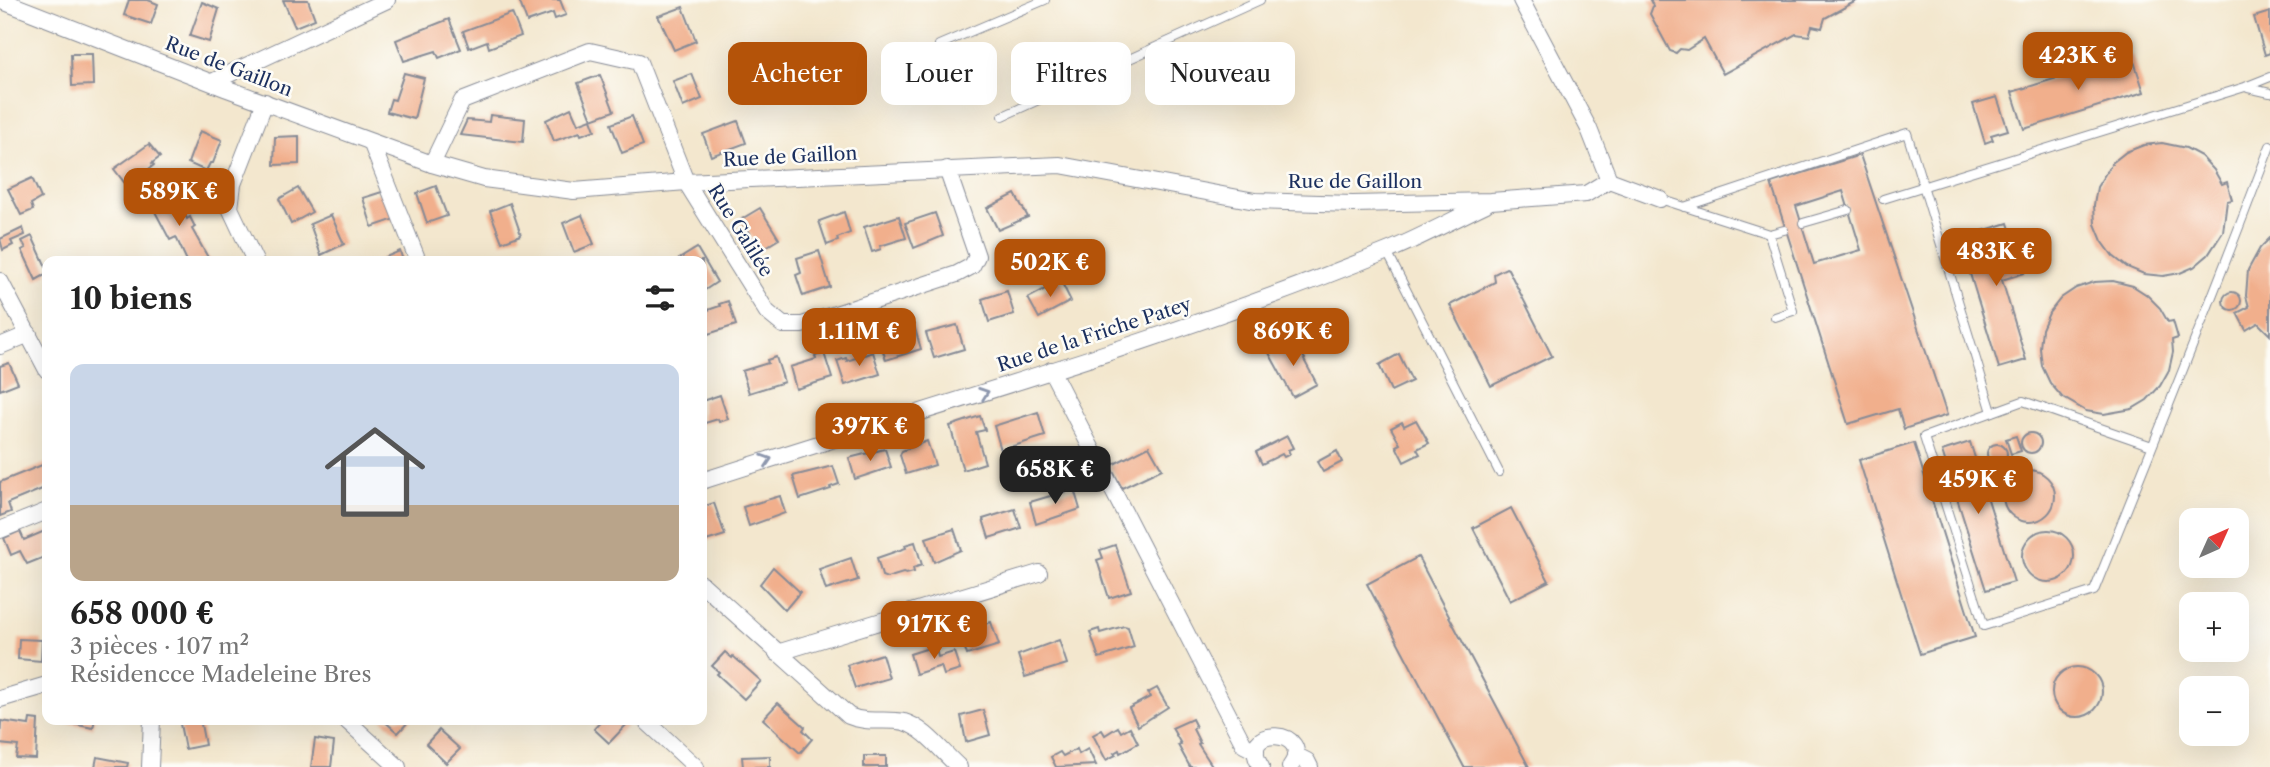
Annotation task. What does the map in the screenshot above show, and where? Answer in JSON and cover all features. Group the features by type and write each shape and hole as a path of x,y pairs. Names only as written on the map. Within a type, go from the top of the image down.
{"street":[{"name":"Rue de Gaillon","path":"0,0 36,6 212,82 432,164 484,179 575,191 686,182 1060,165 1255,201 1353,204 1491,201 1586,194 1609,180"},
{"path":"212,82 387,0"},
{"path":"1521,0 1589,129 1609,180 1660,199"},
{"name":"Rue Galilée","path":"432,164 463,101 590,51 639,62 686,182 767,312 783,325 802,325 957,274 972,266 977,256 947,169"},
{"path":"254,256 230,208 233,184 265,102"},
{"path":"371,142 416,256"},
{"name":"Rue de la Friche Patey","path":"707,479 1182,328 1387,252 1491,201"},
{"path":"0,281 42,360"},
{"path":"0,346 29,334"},
{"path":"1051,370 1244,746 1256,751"},
{"path":"0,530 42,513"},
{"path":"777,653 1039,573"},
{"path":"707,589 849,716 902,722 915,727 959,767"},
{"path":"0,699 42,686"},
{"path":"149,767 152,725"},
{"path":"352,725 398,767"},
{"path":"650,725 696,767"},
{"path":"1261,767 1256,751 1264,738 1278,735 1290,741 1292,761 1307,761 1310,767"}],"lane":[{"path":"946,42 1045,0"},
{"path":"1003,116 1260,0"},
{"path":"1883,199 2270,78"},
{"path":"2245,88 2267,90 2270,93"},
{"path":"1684,207 1907,133 1992,412"},
{"path":"2152,446 2023,401 1924,437 1984,626 2094,591 2152,446 2270,146"},
{"path":"1660,199 1769,234 1784,230"},
{"path":"1803,223 1848,210"},
{"path":"1769,234 1793,311 1775,317"},
{"path":"1387,252 1499,471"}],"building":[{"path":"129,0 148,0 158,4 151,24 124,15"},
{"path":"283,0 308,0 315,19 295,27"},
{"path":"519,0 560,0 566,15 555,19 553,13 527,22"},
{"path":"1650,0 1858,0 1825,18 1822,28 1812,26 1809,36 1796,34 1723,74 1704,39 1687,50 1680,49 1676,53 1670,51 1650,14 1653,6"},
{"path":"202,2 219,9 209,42 190,36"},
{"path":"683,7 696,41 674,50 658,16"},
{"path":"2270,12 2270,53 2265,55 2254,17"},
{"path":"512,13 521,36 489,48 487,41 469,48 463,31"},
{"path":"449,19 461,49 439,58 436,51 404,61 396,40"},
{"path":"71,54 92,54 93,85 72,86"},
{"path":"2132,55 2144,92 2024,129 2012,92"},
{"path":"404,73 424,78 414,119 387,112 391,99 395,100"},
{"path":"692,74 702,99 683,107 673,81"},
{"path":"600,75 614,111 592,119 578,83"},
{"path":"1997,97 2008,130 1991,135 1993,140 1985,143 1973,104"},
{"path":"571,108 578,124 591,119 595,130 554,141 546,120"},
{"path":"490,115 525,119 523,142 460,135 467,120 489,122"},
{"path":"632,116 643,145 622,153 611,124"},
{"path":"738,121 746,143 711,156 703,134"},
{"path":"200,131 222,140 213,163 210,163 206,171 188,163"},
{"path":"299,136 299,164 274,165 275,137"},
{"path":"2162,143 2186,148 2201,156 2222,184 2227,182 2232,200 2227,201 2223,232 2208,255 2194,267 2163,276 2144,274 2127,267 2113,256 2102,241 2095,224 2094,205 2097,187 2112,163 2126,152 2144,145"},
{"path":"149,144 160,157 127,186 114,169"},
{"path":"1860,155 1947,415 1904,429 1898,409 1848,424 1771,183","holes":["1843,191 1861,250 1814,264 1796,206"]},
{"path":"32,178 41,198 31,204 33,210 21,215 8,189"},
{"path":"436,186 447,216 427,223 417,193"},
{"path":"298,188 312,212 291,224 279,199"},
{"path":"385,191 395,219 372,227 363,198"},
{"path":"173,192 187,219 190,217 195,227 192,229 207,256 185,256 176,237 170,240 151,204"},
{"path":"1015,194 1028,217 998,230 987,208"},
{"path":"510,203 521,235 502,242 490,211"},
{"path":"760,208 779,239 761,250 740,220"},
{"path":"844,212 850,233 827,245 819,221"},
{"path":"935,213 943,236 914,248 905,223"},
{"path":"331,215 344,244 321,255 310,224"},
{"path":"582,215 594,244 574,252 563,223"},
{"path":"899,216 906,238 880,246 881,249 872,252 864,227"},
{"path":"2008,223 2024,273 2002,280 2026,360 1999,368 1959,238"},
{"path":"23,228 25,235 11,241 13,245 3,250 0,239"},
{"path":"32,236 42,258 42,277 36,280 22,250 26,248 22,241"},
{"path":"2270,238 2270,335 2258,323 2246,330 2237,313 2249,307 2246,296 2248,270 2260,248"},
{"path":"697,248 702,256 684,256"},
{"path":"400,251 402,256 388,256"},
{"path":"819,251 830,287 803,296 796,275 801,273 797,258"},
{"path":"707,265 717,282 707,289"},
{"path":"1506,268 1552,356 1491,386 1450,305 1495,282 1494,274"},
{"path":"1060,279 1071,301 1039,318 1028,298"},
{"path":"2113,281 2133,286 2147,295 2160,308 2168,322 2173,321 2178,338 2172,340 2173,352 2169,370 2160,386 2147,400 2132,409 2104,414 2086,411 2062,397 2050,383 2042,366 2040,348 2042,329 2049,313 2061,298 2076,288 2094,282"},
{"path":"1007,291 1014,314 989,322 982,299"},
{"path":"2228,292 2236,292 2241,301 2239,308 2228,310 2223,305 2223,297"},
{"path":"728,301 736,325 707,334 707,310 720,306 719,304"},
{"path":"914,325 921,349 886,360 879,339 906,331 905,328"},
{"path":"957,325 964,349 934,358 926,333"},
{"path":"1291,339 1305,359 1317,384 1293,397 1268,351"},
{"path":"873,352 880,374 845,385 837,361 846,358 847,361"},
{"path":"824,353 832,378 796,389 790,367 816,359 815,356"},
{"path":"1399,354 1412,381 1391,391 1379,365"},
{"path":"776,357 784,382 749,393 742,371 768,363 767,360"},
{"path":"9,363 18,383 0,390 0,366"},
{"path":"720,395 728,419 707,422 707,399"},
{"path":"1038,412 1045,436 1001,450 994,426"},
{"path":"980,416 985,430 976,432 985,463 963,470 950,426"},
{"path":"1416,420 1429,443 1417,449 1420,454 1404,462 1396,446 1400,444 1391,428 1402,422 1404,426"},
{"path":"2031,433 2038,436 2041,443 2038,450 2031,453 2024,450 2021,443 2024,436"},
{"path":"1287,436 1293,448 1288,450 1290,454 1284,457 1282,454 1262,464 1256,452"},
{"path":"2016,436 2021,451 2011,454 2006,439"},
{"path":"927,441 935,465 906,474 900,455 902,451"},
{"path":"1970,442 2014,582 1986,590 1942,451"},
{"path":"1914,443 1975,637 1920,654 1859,460"},
{"path":"1997,444 2004,447 2007,454 2004,461 1997,464 1990,461 1987,454 1990,447"},
{"path":"1149,446 1162,469 1122,488 1110,466"},
{"path":"885,449 891,467 855,479 849,458"},
{"path":"1337,451 1342,462 1323,472 1317,462"},
{"path":"42,465 42,489 8,503 11,512 0,516 0,482"},
{"path":"833,466 839,484 800,499 793,476"},
{"path":"2029,470 2039,472 2047,478 2053,486 2053,506 2047,514 2039,520 2029,522 2019,520 2011,514 2005,506 2003,496 2005,486 2011,478 2019,472"},
{"path":"1074,489 1080,509 1036,524 1030,502"},
{"path":"780,496 785,513 749,526 743,507"},
{"path":"714,503 725,535 707,541 707,505"},
{"path":"1511,508 1549,581 1510,601 1473,528"},
{"path":"1015,509 1021,528 989,538 983,519"},
{"path":"954,529 961,550 934,562 926,538"},
{"path":"2048,530 2058,532 2066,538 2072,546 2072,566 2066,574 2058,580 2048,582 2038,580 2030,574 2024,566 2022,556 2024,546 2030,538 2038,532"},
{"path":"20,531 24,540 42,532 42,558 27,564 20,551 11,555 4,538"},
{"path":"915,542 922,565 913,568 914,572 887,578 882,576 877,558"},
{"path":"1115,545 1131,591 1109,598 1097,560 1103,558 1100,550"},
{"path":"1418,557 1529,767 1464,767 1367,584"},
{"path":"851,558 858,580 826,590 819,569"},
{"path":"773,567 800,592 785,610 760,584"},
{"path":"991,622 999,645 967,655 960,632"},
{"path":"1128,627 1134,647 1099,658 1090,632 1099,629 1100,633"},
{"path":"19,639 42,640 41,661 18,659"},
{"path":"1059,640 1067,664 1025,677 1018,655"},
{"path":"935,646 938,657 954,652 960,670 944,675 941,666 916,674 910,654"},
{"path":"725,652 761,681 744,699 712,666"},
{"path":"882,654 889,678 855,688 847,665"},
{"path":"2077,667 2094,675 2102,692 2094,709 2077,717 2060,709 2052,692 2060,675"},
{"path":"1157,688 1168,707 1138,726 1129,708 1150,697 1148,693"},
{"path":"778,703 805,727 803,730 812,739 800,753 763,719"},
{"path":"983,710 990,735 966,742 961,716"},
{"path":"30,719 38,720 36,759 16,758 18,746 0,744 1,721 29,725"},
{"path":"1192,719 1196,727 1193,729 1200,743 1198,744 1213,767 1190,767 1178,745 1181,744 1172,728"},
{"path":"180,725 201,725 205,745 185,749"},
{"path":"389,725 405,725 398,733"},
{"path":"598,725 626,725 609,743 594,729"},
{"path":"1118,727 1121,732 1130,727 1138,743 1120,753 1119,750 1114,753 1116,755 1106,760 1093,735 1102,730 1105,735"},
{"path":"439,730 460,749 446,763 426,744"},
{"path":"315,739 334,742 331,767 311,767"},
{"path":"1077,749 1079,754 1088,749 1096,765 1056,767 1051,757 1060,752 1063,756"},
{"path":"770,756 770,767 743,767 742,757"},
{"path":"864,756 886,756 886,767 864,767"},
{"path":"97,757 128,763 127,767 95,767"}]}
